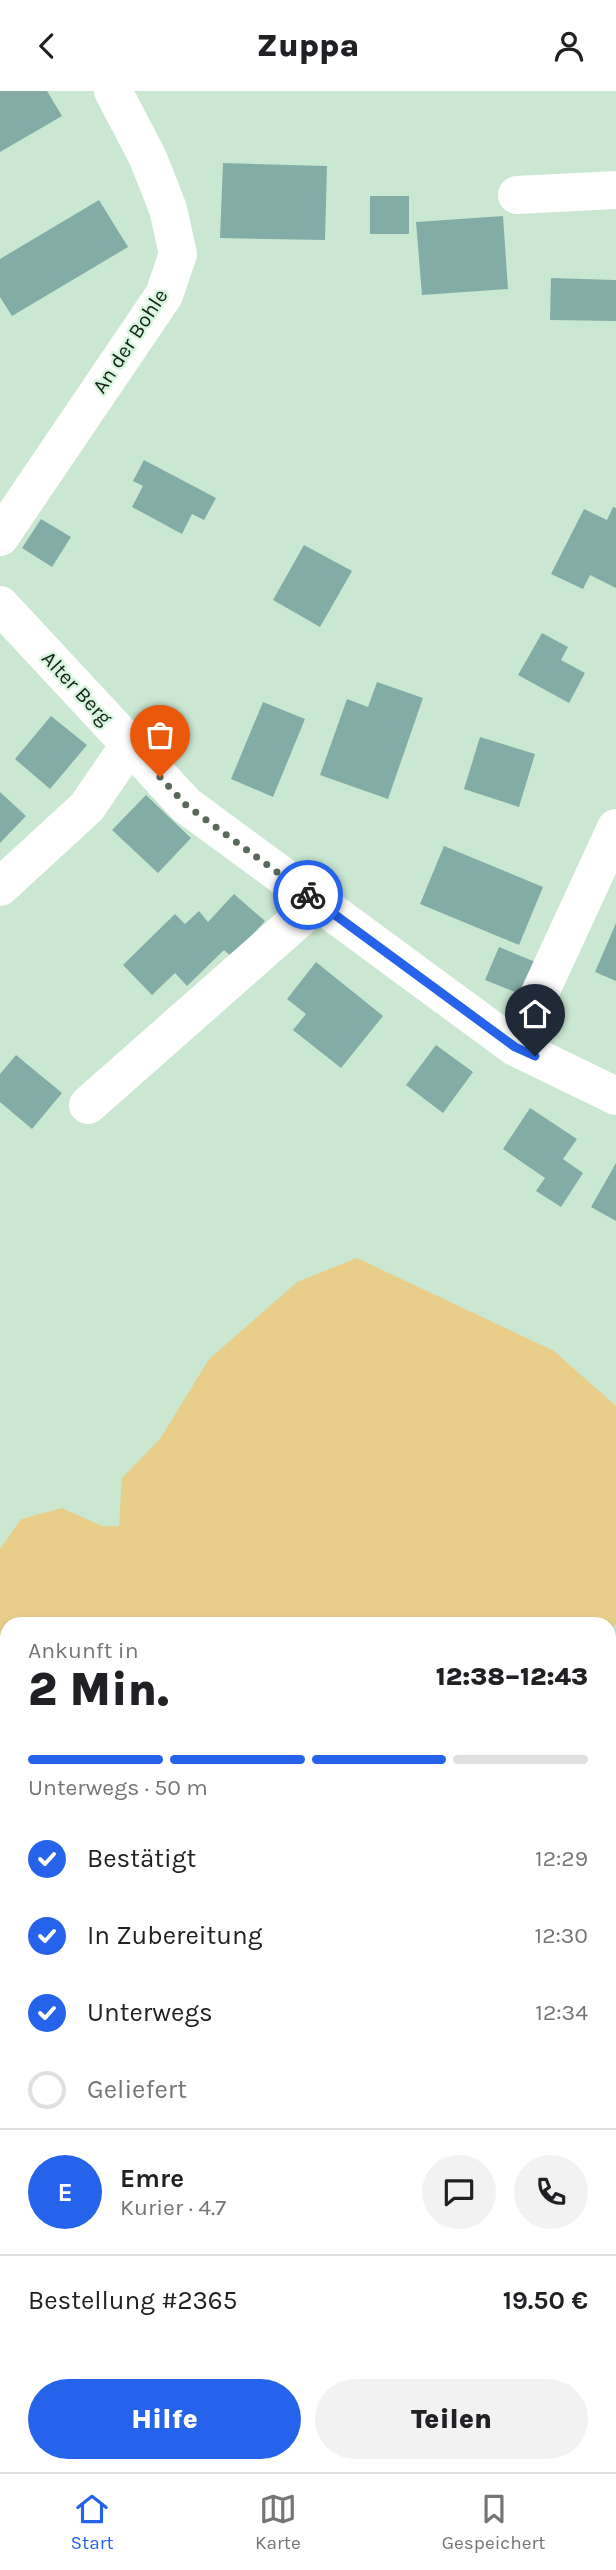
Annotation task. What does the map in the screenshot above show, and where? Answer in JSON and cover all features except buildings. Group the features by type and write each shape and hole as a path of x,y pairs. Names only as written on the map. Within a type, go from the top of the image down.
{"street":[{"name":"An der Bohle","path":"0,537 164,295 178,254 163,196 148,158 113,91"},
{"path":"517,195 616,190"},
{"name":"Alter Berg","path":"0,605 186,805 515,1047 616,1096"},
{"path":"0,887 86,807 130,744"},
{"path":"515,1047 616,828"},
{"path":"88,1105 318,902"}],"shaded area":[{"path":"357,1258 554,1351 616,1406 616,1617 0,1617 0,1549 21,1519 62,1508 102,1526 119,1526 122,1478 160,1439 209,1359 297,1282"}],"way so far":[{"path":"160,777 186,805 308,895"}],"route":[{"path":"308,895 515,1047 535,1056"}]}
